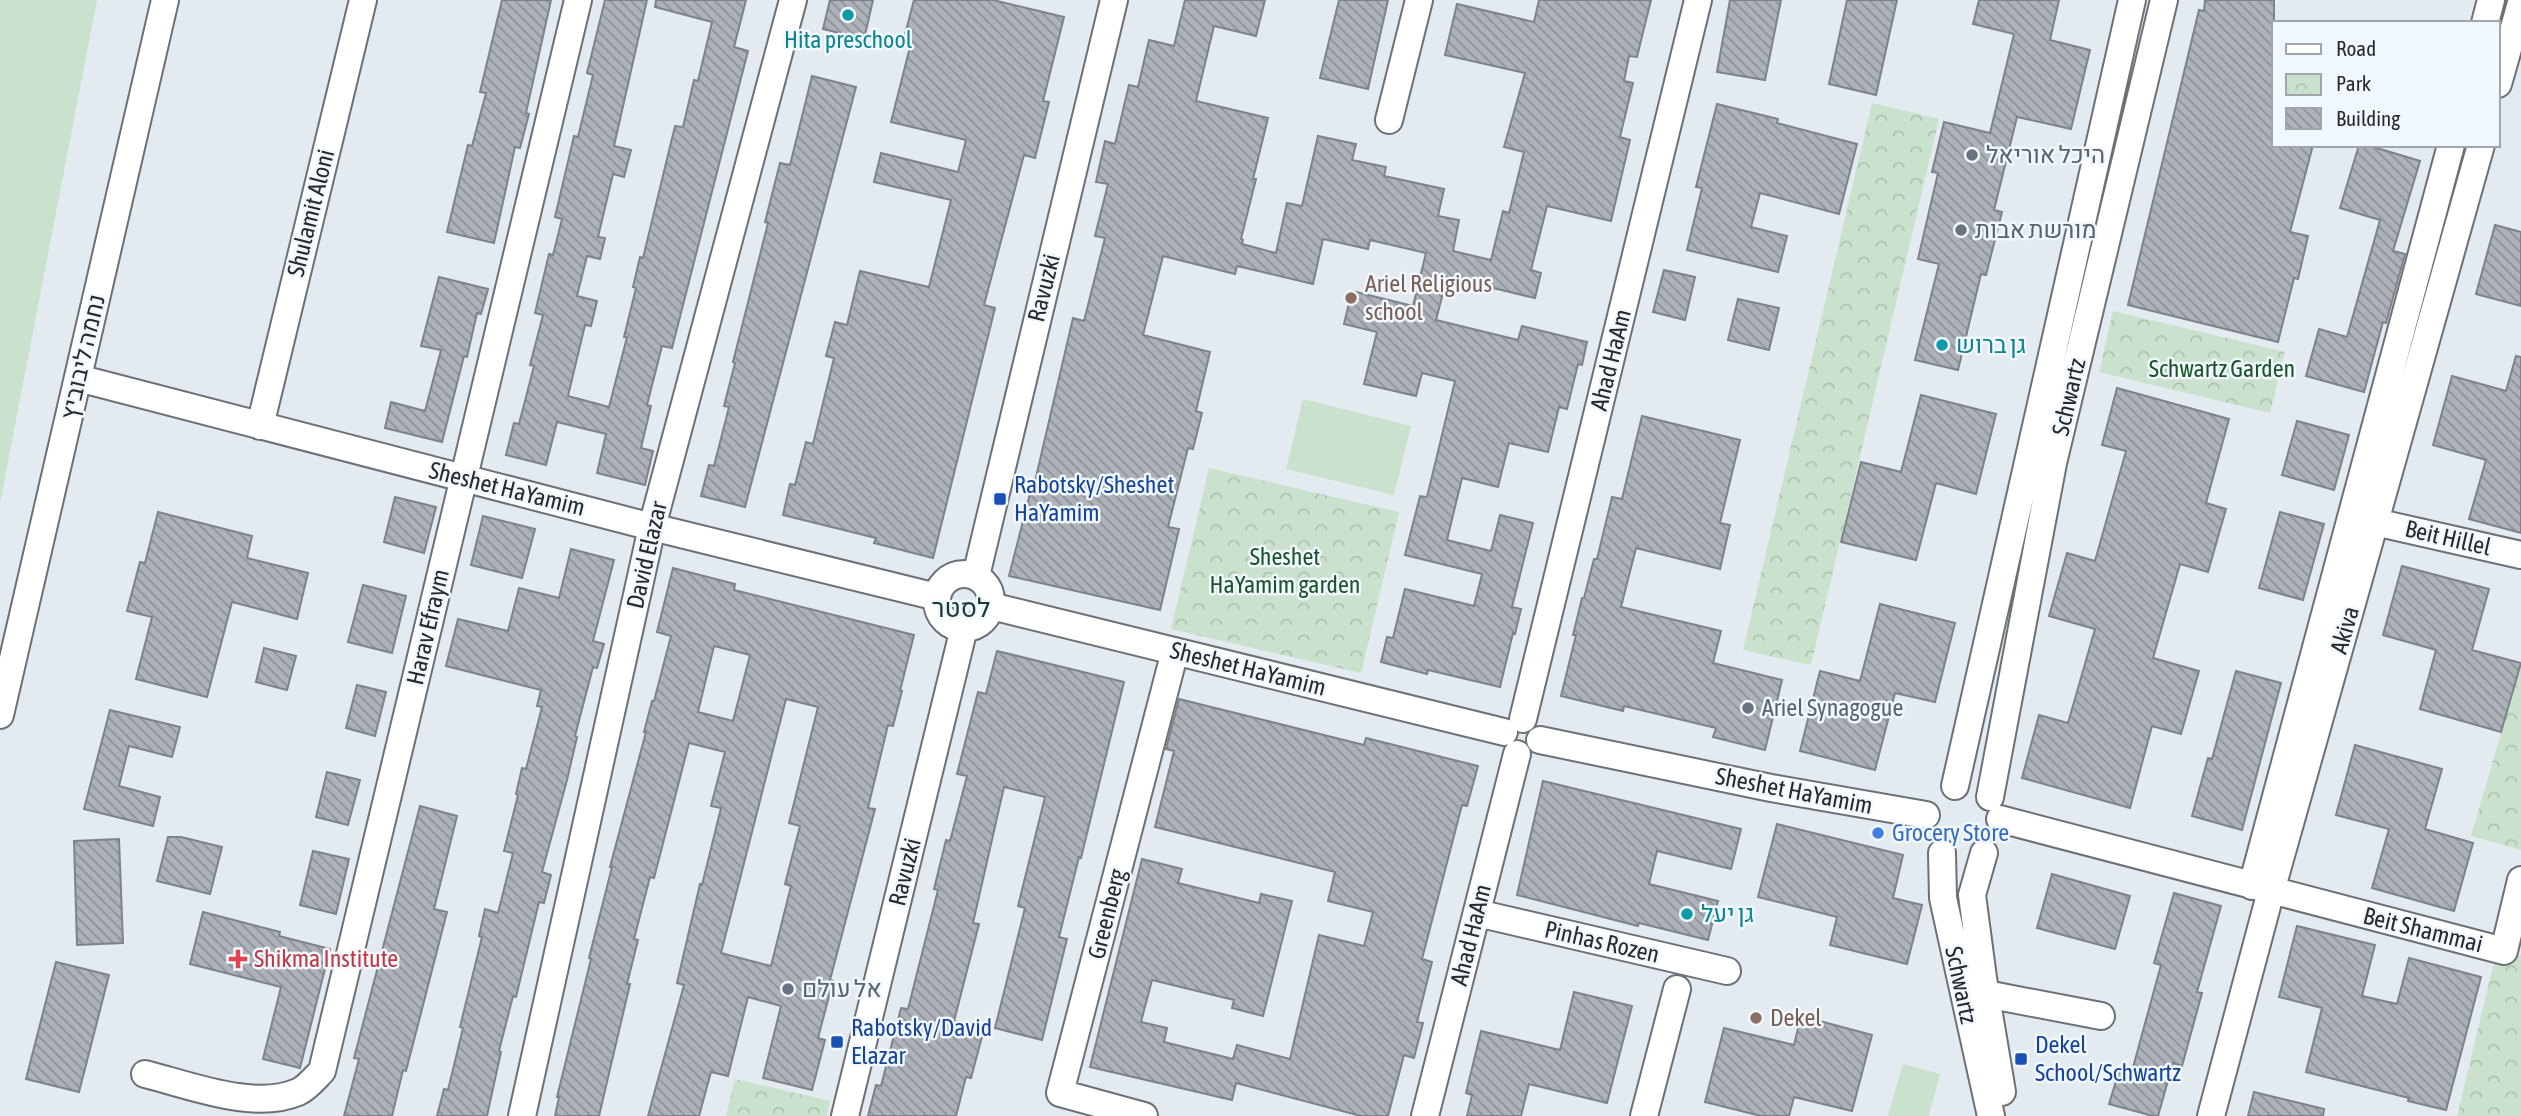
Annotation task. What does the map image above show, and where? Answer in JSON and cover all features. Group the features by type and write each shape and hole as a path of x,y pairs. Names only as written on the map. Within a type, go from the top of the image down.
{"street":[{"name":"נחמה ליבוביץ","path":"0,715 165,0"},
{"name":"Shulamit Aloni","path":"260,426 363,0"},
{"name":"Harav Efraym","path":"145,1074 237,1096 271,1099 300,1092 322,1071 578,0"},
{"name":"David Elazar","path":"522,1116 652,527 793,0"},
{"name":"Ravuzki","path":"976,576 1114,0"},
{"path":"1389,120 1419,0"},
{"name":"Ahad HaAm","path":"1426,1116 1477,913 1515,735 1698,0"},
{"name":"Schwartz","path":"1955,786 2132,0"},
{"name":"Schwartz","path":"1995,808 2053,463 2164,0"},
{"path":"2485,21 2491,0"},
{"path":"2500,77 2521,3"},
{"name":"Akiva","path":"2211,1116 2261,889 2450,147"},
{"name":"Akiva","path":"2261,889 2375,522 2480,147"},
{"name":"Sheshet HaYamim","path":"78,378 652,527 937,597"},
{"name":"Beit Hillel","path":"2375,522 2521,555"},
{"path":"957,575 976,576 990,591 991,606 988,615 981,622 964,628 950,624 943,618 937,597 946,580 957,575"},
{"name":"Sheshet HaYamim","path":"991,606 1515,735 1523,755 1534,750 1540,740 1771,788 1926,815"},
{"name":"Ravuzki","path":"845,1116 964,628"},
{"name":"Greenberg","path":"1144,1116 1060,1093 1175,651"},
{"path":"1955,786 1980,789 1995,808 1999,831 1993,844 1984,853 1963,859 1942,853 1926,829 1926,815 1932,802 1942,792 1955,786"},
{"path":"1995,808 2261,889"},
{"name":"Schwartz","path":"1942,853 1942,898 1991,1116"},
{"name":"Schwartz","path":"1984,853 1972,895 2006,1116"},
{"name":"Beit Shammai","path":"2261,889 2504,951 2521,880"},
{"name":"Pinhas Rozen","path":"1477,913 1727,971"},
{"name":"Pinhas Rozen","path":"1644,1116 1677,989"},
{"path":"1986,994 2101,1016"}],"green space":[{"path":"0,0 97,0 0,503"},
{"path":"1872,103 1939,119 1811,665 1743,650"},
{"name":"Schwartz Garden","path":"2113,311 2285,352 2270,413 2099,372"},
{"path":"1303,399 1411,426 1394,495 1286,469"},
{"name":"Sheshet HaYamim garden","path":"1209,468 1399,512 1361,673 1171,629"},
{"path":"2521,665 2521,850 2471,836"},
{"path":"2497,950 2521,955 2521,1116 2457,1116"},
{"path":"1903,1064 1940,1074 1929,1116 1888,1116"},
{"path":"735,1079 830,1101 827,1116 726,1116"}],"building":[{"path":"502,0 551,0 526,113 529,114 520,148 515,147 494,243 447,232 468,145 472,146 486,93 480,92"},
{"path":"605,0 647,0 614,146 631,150 624,177 613,174 598,237 605,238 600,259 587,256 577,296 597,301 591,326 585,325 568,396 609,407 627,337 624,337 636,288 633,287 640,257 643,258 675,126 683,127 694,80 698,81 712,22 655,7 656,0 746,0 734,47 748,51 672,348 662,346 647,405 651,406 641,448 653,451 645,485 597,473 606,434 557,422 546,465 506,455 514,423 519,424 534,366 530,365 543,315 535,313 549,254 553,255 562,219 555,217 574,136 578,137 593,75 587,73"},
{"name":"Hita preschool","path":"830,0 873,0 864,39 823,29"},
{"path":"914,0 993,0 1064,17 1043,101 1049,102 1035,158 1024,155 984,305 995,308 933,558 874,543 876,538 783,515 790,484 795,485 806,442 813,444 834,358 826,356 835,322 847,325 860,271 929,287 951,200 874,182 881,153 958,172 966,140 891,122 911,43 903,42"},
{"path":"1185,0 1265,0 1256,36 1214,26 1196,101 1268,118 1253,179 1256,179 1242,244 1276,253 1287,203 1302,206 1318,136 1356,144 1352,160 1386,167 1384,176 1444,189 1438,216 1459,220 1453,251 1491,260 1503,211 1509,213 1524,152 1504,147 1525,73 1445,55 1457,4 1534,22 1539,0 1651,0 1637,57 1629,56 1624,81 1633,83 1620,137 1630,140 1611,221 1547,206 1531,270 1541,273 1535,298 1447,277 1436,320 1518,340 1522,326 1587,342 1582,365 1578,364 1567,409 1559,407 1548,452 1509,443 1498,487 1462,478 1447,540 1491,551 1500,515 1533,523 1512,607 1521,609 1500,687 1428,670 1427,674 1381,662 1387,637 1393,638 1405,589 1474,606 1482,574 1405,555 1420,496 1427,497 1455,381 1422,373 1416,396 1364,384 1377,332 1344,324 1352,291 1413,306 1426,253 1370,240 1368,249 1323,239 1313,284 1237,266 1235,274 1163,256 1143,335 1210,352 1196,411 1202,413 1193,449 1188,448 1168,527 1179,529 1160,610 1009,576 1033,490 1073,318 1084,321 1105,238 1095,236 1108,184 1096,182 1105,141 1115,144 1129,85 1138,87 1149,40 1174,46"},
{"path":"1339,0 1388,0 1368,89 1320,78"},
{"path":"1730,0 1781,0 1765,80 1717,72"},
{"path":"1847,0 1897,0 1876,95 1829,84"},
{"path":"1979,0 2059,0 2050,40 2090,50 2071,129 2017,117 1994,210 2002,212 1986,275 1981,274 1958,370 1915,360 1939,264 1918,259 1938,173 1932,172 1944,122 1990,133 2014,34 1973,24"},
{"path":"2205,0 2274,0 2272,147 2312,147 2290,232 2308,236 2278,342 2128,305 2199,10 2204,11"},
{"path":"812,76 856,87 745,507 701,496 709,465 714,466 729,407 724,406 735,363 733,362 768,223 765,222 780,163 790,165"},
{"path":"1717,104 1778,119 1777,123 1857,144 1839,214 1760,193 1751,227 1787,236 1778,272 1687,250 1702,188 1696,187"},
{"path":"2358,147 2374,147 2420,161 2393,251 2405,254 2364,392 2306,376 2319,329 2347,337 2380,220 2340,208"},
{"path":"2495,225 2521,232 2521,306 2476,294"},
{"path":"1664,270 1695,277 1685,320 1653,312"},
{"path":"439,277 488,289 481,314 477,313 467,357 464,356 442,442 385,428 391,402 425,411 441,350 421,346"},
{"path":"1738,299 1779,308 1769,350 1728,340"},
{"path":"2516,356 2521,357 2521,533 2469,519 2486,460 2433,445 2452,376 2506,391"},
{"path":"2117,388 2229,419 2206,503 2226,509 2208,572 2180,564 2153,658 2199,671 2181,734 2152,726 2130,808 2022,778 2039,715 2068,723 2095,629 2049,616 2067,553 2095,561 2126,451 2102,445"},
{"path":"1921,395 1996,414 1976,494 1936,483 1916,560 1841,542 1861,462 1901,472"},
{"path":"1642,416 1740,440 1720,523 1730,525 1720,569 1636,548 1621,607 1721,631 1713,663 1782,680 1765,750 1713,737 1716,728 1624,706 1623,711 1561,696 1582,598 1594,559 1597,559 1612,497 1622,499"},
{"path":"2297,421 2349,435 2334,490 2282,475"},
{"path":"395,497 436,507 424,553 384,542"},
{"path":"158,512 252,536 247,558 308,573 297,619 232,602 207,697 136,679 152,617 127,611 140,562 145,563"},
{"path":"2280,512 2324,524 2303,600 2259,588"},
{"path":"483,516 535,529 522,578 471,565"},
{"path":"571,549 614,560 593,641 604,644 597,668 593,667 542,872 551,875 544,903 539,902 516,997 513,996 487,1116 437,1116 444,1089 448,1090 463,1028 460,1027 482,937 479,936 485,909 498,913 513,853 504,851 518,795 516,794 522,768 526,769 542,707 537,706 541,690 446,666 458,619 508,631 519,588 559,598"},
{"path":"2402,566 2489,589 2472,650 2521,663 2501,732 2420,709 2436,650 2383,635"},
{"path":"673,568 735,584 734,590 914,635 893,726 888,725 868,808 875,809 830,980 833,981 818,1038 825,1040 812,1090 763,1078 781,1006 748,997 728,1076 711,1072 699,1116 648,1116 684,985 677,983 721,808 711,806 725,752 689,743 654,878 650,877 634,939 638,940 627,984 630,984 599,1116 555,1116 557,1097 591,959 589,958 610,867 671,636 657,632","holes":["714,646 750,655 733,721 698,712","786,699 818,707 789,823 800,826 785,884 791,886 771,966 721,953"]},
{"path":"363,585 406,596 392,653 348,642"},
{"path":"1880,604 1955,623 1935,702 1895,693 1875,770 1800,751 1820,671 1860,681"},
{"path":"264,648 296,656 287,690 256,682"},
{"path":"997,651 1124,682 1059,937 1067,939 1042,1040 995,1028 1025,908 1018,906 1045,797 1004,787 973,923 979,924 954,1021 984,1029 971,1078 966,1077 956,1116 868,1116 876,1085 881,1086 901,1008 908,1009 938,890 934,889 946,840 950,841 967,776 957,774 978,692 986,694"},
{"path":"2236,671 2281,683 2242,830 2192,816 2208,758 2212,759"},
{"path":"357,685 386,692 375,736 346,728"},
{"path":"1179,699 1364,745 1366,738 1478,766 1467,806 1462,805 1422,959 1432,962 1417,1022 1423,1023 1414,1058 1404,1055 1388,1116 1361,1116 1236,1083 1232,1100 1090,1067 1142,859 1182,869 1178,883 1259,903 1261,894 1292,901 1263,1016 1232,1008 1234,1000 1152,980 1141,1022 1167,1028 1164,1042 1233,1059 1237,1045 1290,1059 1319,935 1364,946 1373,912 1328,901 1335,872 1155,827 1174,751 1166,749"},
{"path":"110,710 180,727 172,757 129,746 119,786 160,797 153,826 84,809"},
{"path":"2355,745 2442,769 2425,829 2473,843 2454,911 2372,888 2389,829 2336,815"},
{"path":"327,772 360,780 348,825 316,817"},
{"path":"1543,781 1741,829 1731,869 1657,851 1649,884 1718,901 1708,940 1639,923 1638,926 1517,895"},
{"path":"420,806 457,816 434,909 447,912 392,1116 344,1116 359,1059 354,1058"},
{"path":"1777,824 1903,855 1893,898 1922,905 1907,964 1830,945 1837,917 1758,897"},
{"path":"168,837 181,837 222,847 210,894 157,881"},
{"path":"119,839 123,943 77,945 74,841"},
{"path":"313,851 349,859 336,914 300,905"},
{"path":"2052,874 2130,896 2115,949 2037,928"},
{"path":"2174,893 2221,906 2197,992 2202,993 2182,1066 2173,1063 2158,1116 2153,1116 2109,1104 2120,1068 2132,1071 2161,965 2154,963"},
{"path":"203,912 280,932 279,936 330,949 300,1068 263,1059 281,987 190,964"},
{"path":"2297,926 2375,945 2362,996 2397,1004 2409,958 2481,977 2446,1110 2306,1072 2322,1008 2279,997"},
{"path":"56,962 109,975 79,1092 26,1079"},
{"path":"1574,992 1632,1006 1607,1103 1529,1084 1521,1116 1467,1116 1472,1095 1466,1093 1481,1031 1560,1050"},
{"path":"1801,1016 1872,1035 1852,1111 1794,1097 1789,1116 1761,1116 1705,1102 1724,1028 1794,1045"},
{"path":"2254,1092 2324,1109 2323,1116 2248,1116"}],"place":[{"name":"Hita preschool","path":"848,15"},
{"name":"היכל אוריאל","path":"1972,155"},
{"name":"מורשת אבות","path":"1961,230"},
{"name":"Ariel Religious school","path":"1351,298"},
{"name":"גן ברוש","path":"1942,345"},
{"name":"Rabotsky/Sheshet HaYamim","path":"1000,499"},
{"name":"Ariel Synagogue","path":"1748,708"},
{"name":"Grocery Store","path":"1878,833"},
{"name":"גן יעל","path":"1687,914"},
{"name":"Shikma Institute","path":"238,959"},
{"name":"אל עולם","path":"788,989"},
{"name":"Dekel","path":"1756,1018"},
{"name":"Rabotsky/David Elazar","path":"837,1042"},
{"name":"Dekel School/Schwartz","path":"2021,1059"}],"district":[{"name":"לסטר","path":"961,608"}]}
